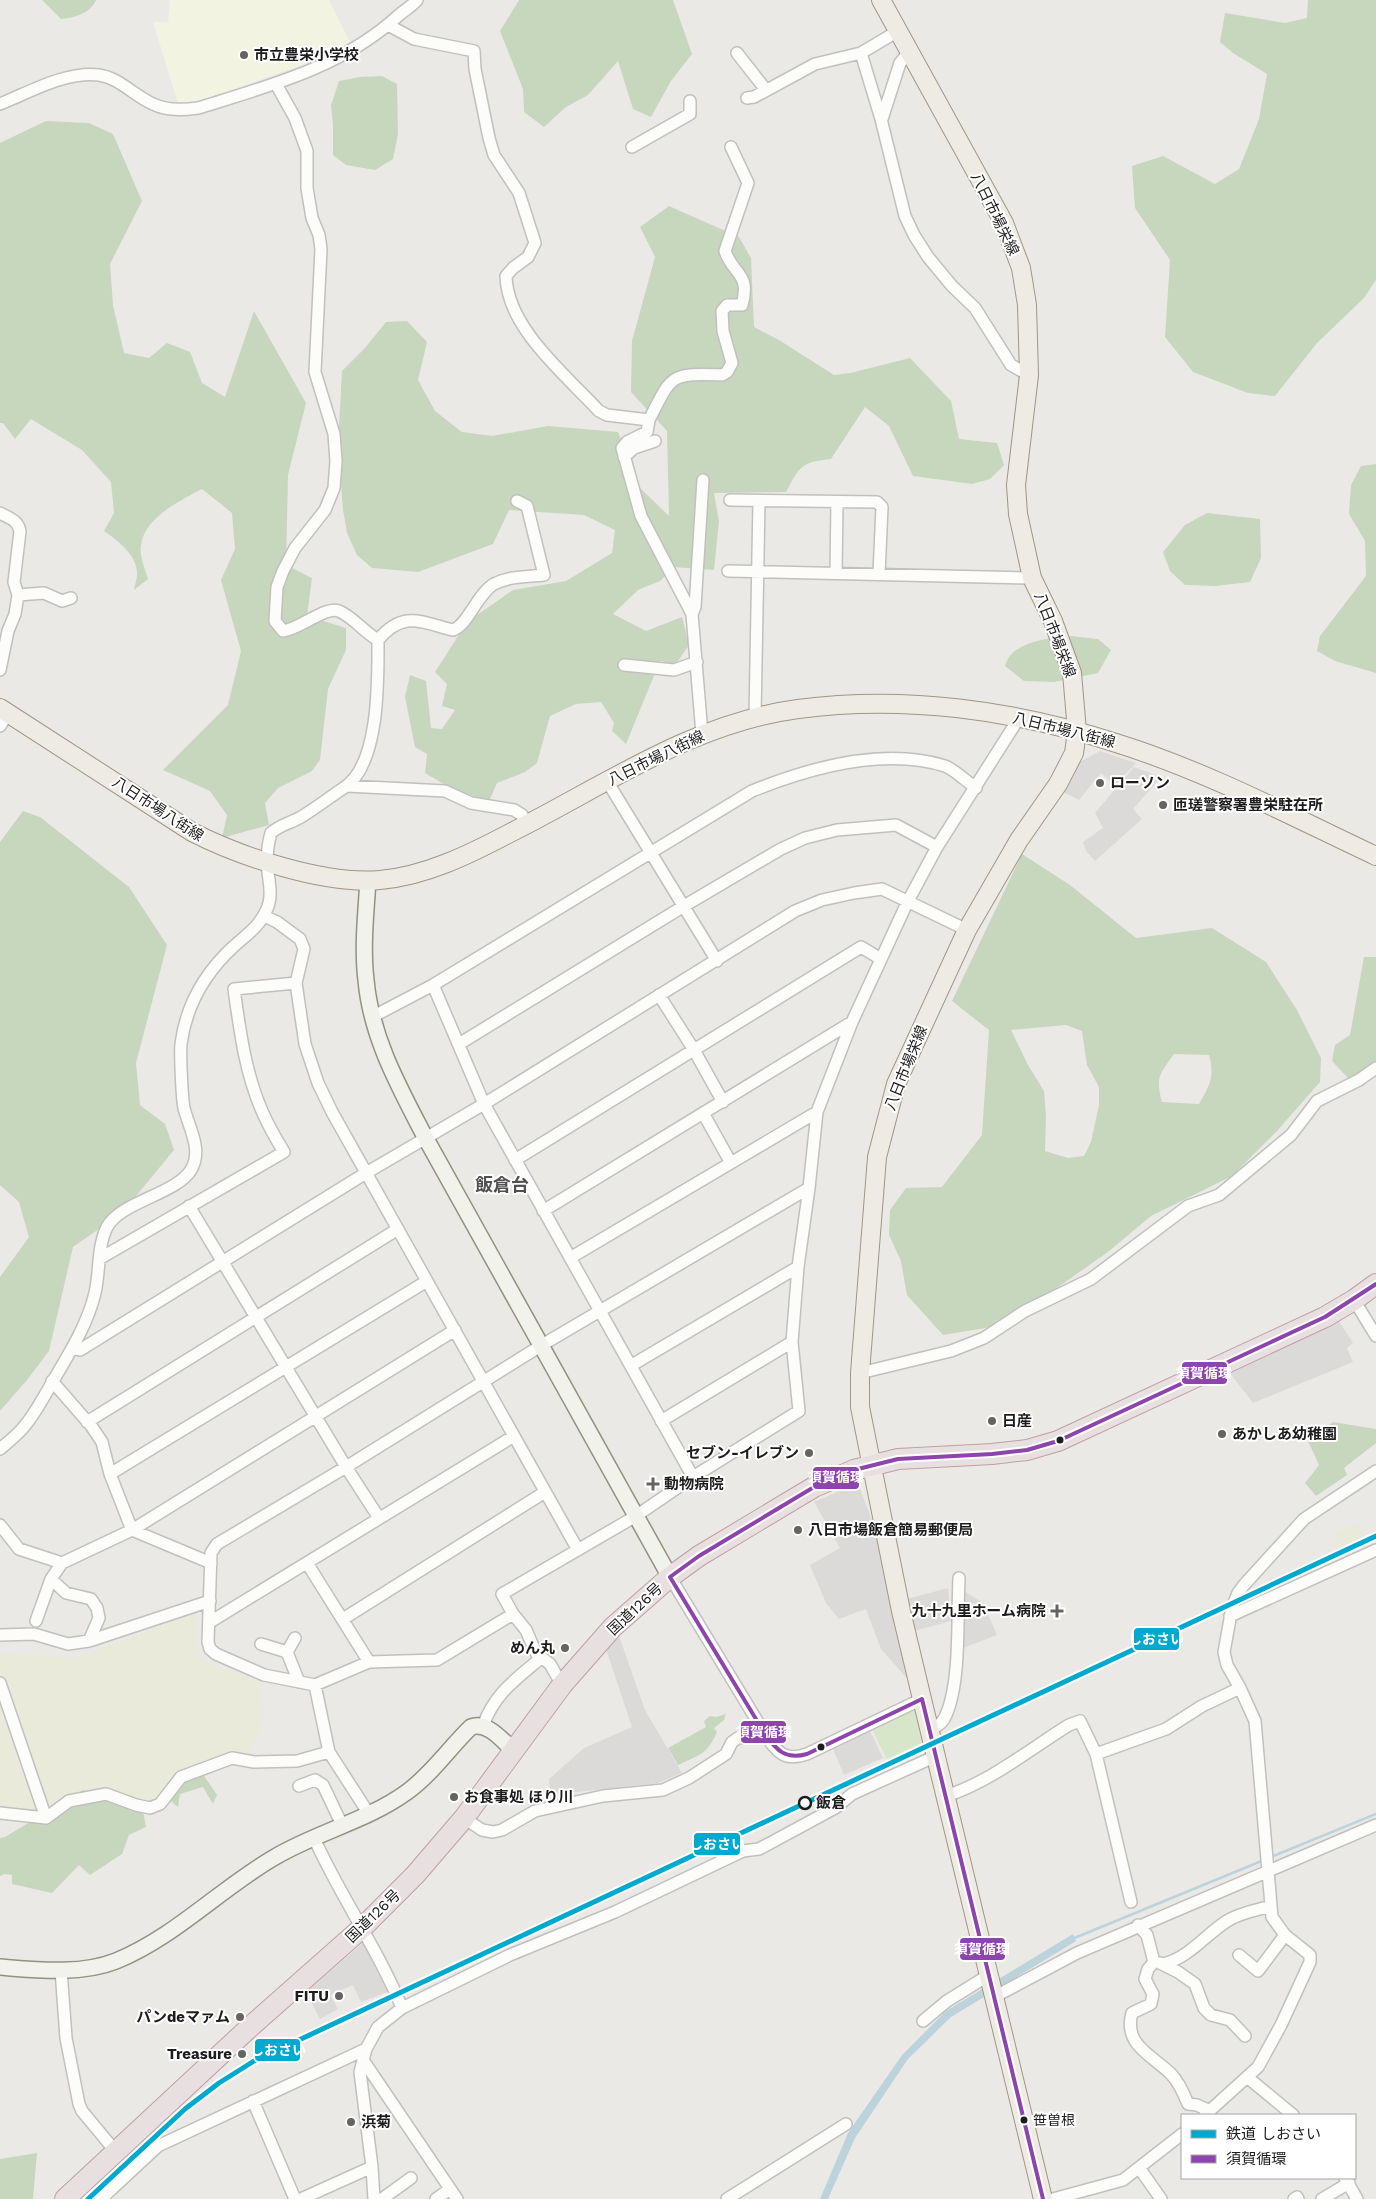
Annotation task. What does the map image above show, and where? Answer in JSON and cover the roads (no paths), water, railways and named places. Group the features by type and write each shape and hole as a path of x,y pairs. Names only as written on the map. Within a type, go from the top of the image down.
{"highway":[{"name":"国道126号","path":"65,2199 250,2027 363,1927 414,1875 464,1818 562,1685 613,1627 670,1577 699,1556 818,1485 871,1465 898,1459 1010,1452 1058,1442 1325,1317 1376,1284"}],"main road":[{"name":"八日市場栄線","path":"880,0 1004,223 1021,268 1027,305 1029,375 1016,485 1018,514 1032,578 1053,621 1072,673 1077,731 1074,753 1058,784 1019,840 967,930 896,1084 877,1157 860,1373 860,1407 871,1465 922,1699 1043,2199"},
{"name":"八日市場八街線","path":"3,716 192,832 217,845 300,872 368,880 382,880 447,863 528,824 674,745 702,734 755,717 795,709 864,704 903,704 1020,718 1077,731 1179,766 1376,856"}],"street":[{"path":"0,104 65,79 83,75 100,76 118,82 152,104 181,110 198,108 276,84 319,68 360,45 388,25 417,0"},
{"path":"388,25 414,38 474,51 475,70 494,155 519,193 535,243 528,257 506,276 506,290 514,309 531,338 599,410 607,415 648,420"},
{"path":"746,98 754,97 815,64 861,53 898,31"},
{"path":"881,119 900,64 909,52"},
{"path":"737,53 766,90"},
{"path":"861,53 881,119 905,216 914,235 928,257 982,318 1012,365 1029,375"},
{"path":"276,84 295,118 307,151 307,188 312,218 319,235 321,249 315,372 334,434 336,461 334,488 325,510 295,548 283,571 277,587 275,621 283,631 292,630 331,610 339,612 378,640"},
{"path":"632,147 690,114 690,101"},
{"path":"702,734 692,614 641,516 624,457 623,445 647,432 648,420 664,390 678,376 687,374 722,375 730,368 732,363 723,332 722,311 727,306 742,305 746,292 738,269 727,257 725,251 748,183 731,148"},
{"path":"624,457 634,448 655,441"},
{"path":"692,614 695,607 703,480"},
{"path":"730,500 877,502 882,507 879,574"},
{"path":"0,1449 31,1418 72,1348 89,1314 95,1292 99,1259 108,1226 122,1213 180,1180 191,1170 196,1154 194,1138 184,1107 181,1046 187,1015 197,992 221,959 254,929 267,911 271,891 267,862 270,833 300,818 347,786 360,770 371,745 378,640 396,623 411,620 453,630 460,628 481,596 492,585 517,577 544,575 527,506 517,501"},
{"path":"755,717 759,501"},
{"path":"836,573 837,502"},
{"path":"0,514 19,525 20,531 14,582 18,595 16,614 8,631 0,670"},
{"path":"728,570 1032,578"},
{"path":"18,595 44,593 62,601 71,598"},
{"path":"624,666 674,670 697,662"},
{"path":"562,1685 550,1664 536,1653 526,1630 513,1614 502,1594 636,1516 693,1477 799,1411 792,1342 798,1267 817,1112 852,1022 907,903 938,847 1020,718"},
{"path":"372,1017 433,985 752,791 788,777 825,767 868,760 900,759 946,767 976,788"},
{"path":"607,781 717,961"},
{"path":"347,786 445,791 472,804 514,810 522,815 528,824"},
{"path":"459,1044 781,848 805,838 837,830 896,825 938,847"},
{"path":"368,880 364,950 366,981 372,1017 388,1065 425,1137 670,1577 765,1734 777,1750 788,1756 796,1757 922,1699"},
{"path":"72,1348 80,1350 366,1173 484,1104 717,961 795,911 822,900 882,889 907,903 967,930"},
{"path":"264,916 300,939 304,949 296,983 305,1044 318,1083 426,1281 578,1550"},
{"path":"515,1160 861,947 881,959"},
{"path":"99,1259 284,1152 262,1111 250,1078 242,1045 234,989 296,983"},
{"path":"433,985 484,1104 600,1312 632,1365 693,1477"},
{"path":"659,996 694,1050 723,1102"},
{"path":"543,1211 852,1022"},
{"path":"860,1373 951,1351 984,1338 1025,1312 1091,1279 1188,1206 1220,1195 1292,1135 1318,1101 1359,1080 1376,1068"},
{"path":"570,1258 817,1112"},
{"path":"703,1113 731,1163"},
{"path":"513,1614 438,1660 369,1662 315,1685 298,1682 264,1675 216,1654 210,1649 208,1642 211,1553 217,1544 346,1467 483,1381 809,1188"},
{"path":"189,1206 314,1416 379,1518"},
{"path":"87,1422 398,1229"},
{"path":"632,1365 798,1267"},
{"path":"110,1474 426,1281"},
{"path":"1354,1300 1376,1336"},
{"path":"36,1621 51,1579 62,1563 132,1530 455,1330"},
{"path":"661,1421 792,1342"},
{"path":"52,1381 102,1442 110,1474 132,1530 210,1563"},
{"path":"210,1622 514,1436"},
{"path":"1271,1906 1229,1920 1204,1938 1183,1957 1158,1963 1148,1969 1144,1979 1153,1994 1151,2004 1132,2013 1129,2023 1134,2040 1142,2050 1172,2075 1188,2104 1197,2104 1207,2113 1258,2067 1281,2025 1310,1962 1310,1955 1285,1935 1272,1917 1255,1721 1227,1665 1224,1652 1230,1616 1240,1589 1304,1519 1376,1471"},
{"path":"343,1619 545,1492"},
{"path":"0,1526 19,1549 62,1563"},
{"path":"1230,1616 1376,1550"},
{"path":"307,1564 369,1662"},
{"path":"930,1730 938,1726 946,1716 952,1697 955,1679 959,1578"},
{"path":"51,1579 66,1593 91,1599 97,1608 99,1618 89,1641"},
{"path":"0,1634 34,1634 68,1644 89,1641 210,1601"},
{"path":"295,1638 287,1652 298,1682"},
{"path":"261,1644 287,1652"},
{"path":"483,1726 488,1712 500,1694 541,1658"},
{"path":"0,1683 46,1818"},
{"path":"315,1685 329,1752 369,1814"},
{"path":"1096,1754 1166,1729 1202,1706 1240,1688"},
{"path":"946,1796 961,1791 987,1777 1069,1725 1080,1721 1096,1754 1131,1902"},
{"path":"0,1967 61,1970 115,1961 139,1950 274,1857 343,1827 406,1793 422,1781 471,1727 483,1726 493,1732 513,1750"},
{"path":"464,1818 482,1830 493,1832 502,1830 535,1810 603,1796 663,1790 689,1778 726,1754 732,1742 738,1738 765,1734"},
{"path":"0,1813 30,1818 46,1818 69,1801 106,1794 150,1808 160,1804 181,1777 232,1758 254,1762 297,1761 329,1752"},
{"path":"374,2199 372,2167 360,2072 365,2054 378,2027 402,2008 510,1955 615,1912 742,1851 759,1849 835,1808 852,1794 936,1756"},
{"path":"299,1786 315,1780 323,1785 343,1827"},
{"path":"994,1997 1077,1952 1376,1825"},
{"path":"314,1838 326,1864 363,1927 402,2008"},
{"path":"1138,1925 1147,1935 1158,1963 1195,1984 1204,2008 1211,2015 1230,2020 1245,2036"},
{"path":"1239,1955 1258,1971 1285,1935"},
{"path":"61,1970 66,2038 76,2096 82,2111 116,2152"},
{"path":"923,2021 947,2001 989,1975"},
{"path":"101,2199 158,2146 252,2101 365,2054"},
{"path":"365,2054 454,2194 436,2199"},
{"path":"1247,2077 1292,2114"},
{"path":"252,2101 295,2199"},
{"path":"727,2199 846,2124"},
{"path":"1053,2199 1123,2180 1140,2169 1181,2135"},
{"path":"300,2199 372,2167"},
{"path":"1140,2169 1161,2199"},
{"path":"382,2199 412,2178"},
{"path":"1322,2199 1347,2180 1357,2199"},
{"path":"1294,2199 1297,2197 1298,2199"}],"water":[{"path":"1073,1934 1076,1941 951,2017 908,2059 855,2138 828,2199 820,2199 848,2133 902,2055 946,2011"}],"waterway":[{"path":"1271,1857 1376,1814"},
{"path":"1072,1939 1264,1860"}],"rail line":[{"name":"しおさい","path":"88,2199 185,2109 219,2083 254,2061 1376,1536"}],"place":[{"name":"市立豊栄小学校","path":"244,55"},
{"name":"ローソン","path":"1100,783"},
{"name":"匝瑳警察署豊栄駐在所","path":"1163,805"},
{"name":"日産","path":"992,1421"},
{"name":"あかしあ幼稚園","path":"1222,1434"},
{"name":"セブン-イレブン","path":"809,1453"},
{"name":"動物病院","path":"653,1484"},
{"name":"八日市場飯倉簡易郵便局","path":"798,1530"},
{"name":"九十九里ホーム病院","path":"1057,1611"},
{"name":"めん丸","path":"565,1648"},
{"name":"お食事処 ほり川","path":"454,1797"},
{"name":"飯倉","path":"805,1803"},
{"name":"FITU","path":"339,1996"},
{"name":"パンdeマァム","path":"240,2017"},
{"name":"Treasure","path":"242,2054"},
{"name":"笹曽根","path":"1024,2120"},
{"name":"浜菊","path":"351,2122"}],"district":[{"name":"飯倉台","path":"502,1185"}]}
